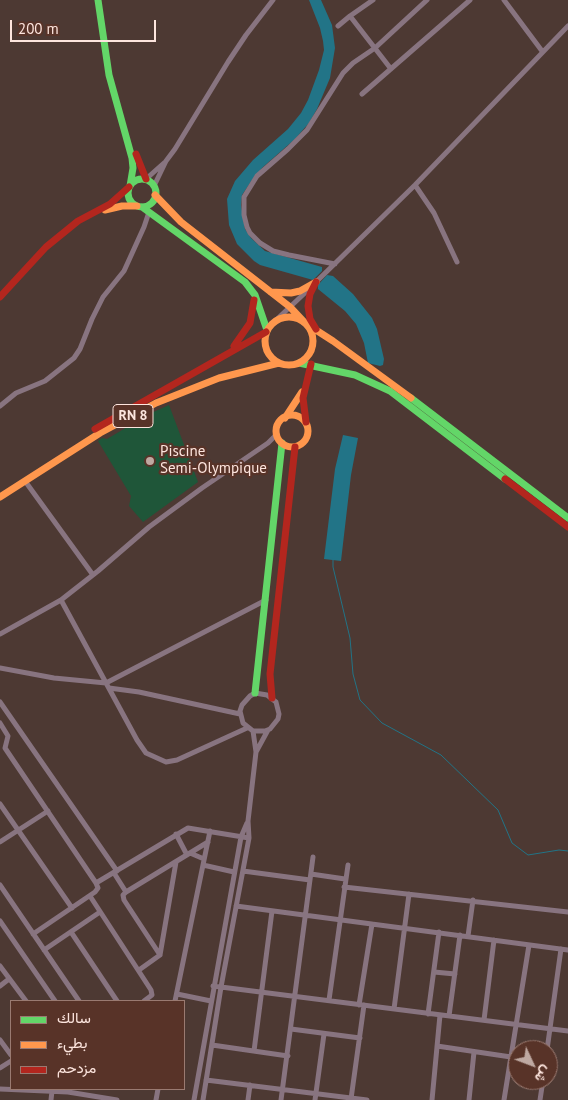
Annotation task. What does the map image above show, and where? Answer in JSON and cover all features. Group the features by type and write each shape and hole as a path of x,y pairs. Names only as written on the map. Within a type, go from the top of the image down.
{"main road":[{"path":"98,0 109,75 132,158 133,168 128,196 133,204 149,212 177,231 245,282 254,295 267,331"},
{"path":"103,0 114,77 132,142 146,179 154,186 155,196 181,222 290,307 305,323 312,334 312,348 309,354 299,363"},
{"path":"0,297 46,247 78,221 100,211 120,197 137,180 146,179"},
{"path":"100,211 122,206 139,206 150,203 155,196"},
{"path":"270,292 291,293 300,291 316,282"},
{"path":"316,282 310,294 308,306 310,318 316,330"},
{"path":"226,354 240,340 250,323 254,295"},
{"path":"568,518 382,376 305,323 290,317 279,319 267,331 265,346 268,353 279,363 289,365 299,363 311,364 355,374 390,391 568,527"},
{"name":"RN 8","path":"0,492 98,428 267,331"},
{"name":"RN 8","path":"0,497 100,433 156,404 219,378 279,363"},
{"path":"304,389 278,426 277,434 282,443 290,447 295,447 303,442 308,434 303,407 304,389 311,364"},
{"path":"285,418 295,416 307,424"},
{"path":"255,694 282,443"},
{"path":"272,698 270,674 295,447"}],"street":[{"path":"146,179 166,161 175,149 233,55 273,0"},
{"path":"338,26 373,0"},
{"path":"335,264 273,251 260,243 247,227 244,215 244,197 257,176 307,130 342,73 375,48 427,0"},
{"path":"362,94 470,0"},
{"path":"504,0 542,51"},
{"path":"350,16 391,69"},
{"path":"274,322 415,185 568,26"},
{"path":"154,186 166,161"},
{"path":"415,185 434,213 457,262"},
{"path":"0,406 16,394 45,381 74,358 80,349 98,306 124,271 149,212"},
{"path":"0,634 61,600 149,527 268,443 277,434"},
{"path":"25,481 93,575"},
{"path":"61,600 137,740 146,753 166,762 177,760 250,729"},
{"path":"108,686 266,600"},
{"path":"0,668 108,686 240,714"},
{"path":"256,752 268,730 275,724 279,714 276,702 272,698 261,693 255,694 245,700 242,705 240,714 243,723 250,729 259,732 268,730"},
{"path":"0,702 116,872 126,892"},
{"path":"0,724 8,736 5,748 7,752 96,883 98,890 33,934"},
{"path":"202,1100 249,838 248,821 256,752 250,729"},
{"path":"0,804 72,908"},
{"path":"0,842 48,811"},
{"path":"194,1100 234,872 241,837 248,821"},
{"path":"96,883 188,828 249,838"},
{"path":"175,1000 210,831"},
{"path":"176,834 189,854 204,859"},
{"path":"160,955 124,900 123,895 208,841"},
{"path":"282,1100 313,857"},
{"path":"139,970 160,955 176,862"},
{"path":"203,865 234,872"},
{"path":"328,1000 348,865"},
{"path":"243,871 345,878"},
{"path":"0,885 77,1000"},
{"path":"344,887 568,912"},
{"path":"394,1009 409,894"},
{"path":"90,896 152,993 145,1000"},
{"path":"468,936 473,900"},
{"path":"236,906 568,950"},
{"path":"254,1051 272,911"},
{"path":"44,950 100,912"},
{"path":"0,921 3,930 54,1000"},
{"path":"351,1098 360,1038 372,924"},
{"path":"71,932 117,1000"},
{"path":"428,1014 440,932"},
{"path":"449,1016 460,935"},
{"path":"484,1020 494,940"},
{"path":"514,1040 529,945"},
{"path":"547,1040 562,949"},
{"path":"0,966 25,1000"},
{"path":"434,972 455,974"},
{"path":"0,986 9,980"},
{"path":"213,986 568,1032"},
{"path":"177,994 211,1001"},
{"path":"432,1100 440,1015"},
{"path":"291,1029 360,1038"},
{"path":"315,1100 324,1034"},
{"path":"0,1040 10,1054"},
{"path":"212,1046 288,1056"},
{"path":"437,1046 508,1057"},
{"path":"469,1100 474,1052"},
{"path":"504,1100 508,1075"},
{"path":"206,1080 341,1099 366,1100"},
{"path":"248,1100 250,1085"},
{"path":"0,1090 12,1090"},
{"path":"44,1090 70,1090 117,1100"},
{"path":"51,1100 52,1091"}],"green space":[{"name":"Piscine Semi-Olympique","path":"169,405 198,482 143,522 129,506 131,496 98,441 102,438 107,439 149,414"}],"water":[{"path":"309,0 321,0 332,25 335,48 330,78 309,123 252,180 242,195 241,205 245,229 251,238 265,251 322,267 322,271 313,280 260,265 254,261 237,244 229,225 227,199 235,181 253,160 288,129 301,113 308,100 324,50 320,28"},
{"path":"327,275 333,276 353,294 372,318 377,329 384,359 383,365 368,363 364,343 356,324 345,311 318,289 318,285"},
{"path":"343,435 358,438 351,475 341,561 324,559 335,469"}],"waterway":[{"path":"333,559 333,567 350,638 353,674 360,700 382,723 441,755 498,810 512,843 528,855 559,850 568,851"}],"traffic: fast":[{"path":"98,0 109,75 132,158 133,168 130,186"},
{"path":"142,179 152,183 156,193 152,203 142,207 132,203 128,193 132,183 142,179"},
{"path":"142,207 245,282 255,295 267,330"},
{"path":"299,363 355,375 390,391 505,479"},
{"path":"411,398 568,518"},
{"path":"255,693 282,443"}],"traffic: slow":[{"path":"155,195 181,222 290,307 305,323 411,398"},
{"path":"105,210 122,206 137,206"},
{"path":"271,292 291,293 300,291 316,282"},
{"path":"284,317 294,317 306,324 313,336 313,341 313,346 306,358 294,365 284,365 276,361 269,354 265,346 265,336 269,328 276,321 284,317"},
{"path":"0,497 100,433 156,403 219,378 279,363"},
{"path":"285,418 302,392"},
{"path":"292,415 303,420 308,431 303,442 292,447 281,442 276,431 281,420 292,415"}],"traffic: jam":[{"path":"136,154 146,179"},
{"path":"0,297 46,247 78,221 110,204 129,187"},
{"path":"316,282 310,294 308,306 310,319 316,329"},
{"path":"234,346 250,323 254,300"},
{"path":"95,429 266,332"},
{"path":"306,422 303,398 311,364"},
{"path":"272,698 270,674 295,447"},
{"path":"505,479 568,527"}],"place":[{"name":"Piscine Semi-Olympique","path":"150,461"}]}
